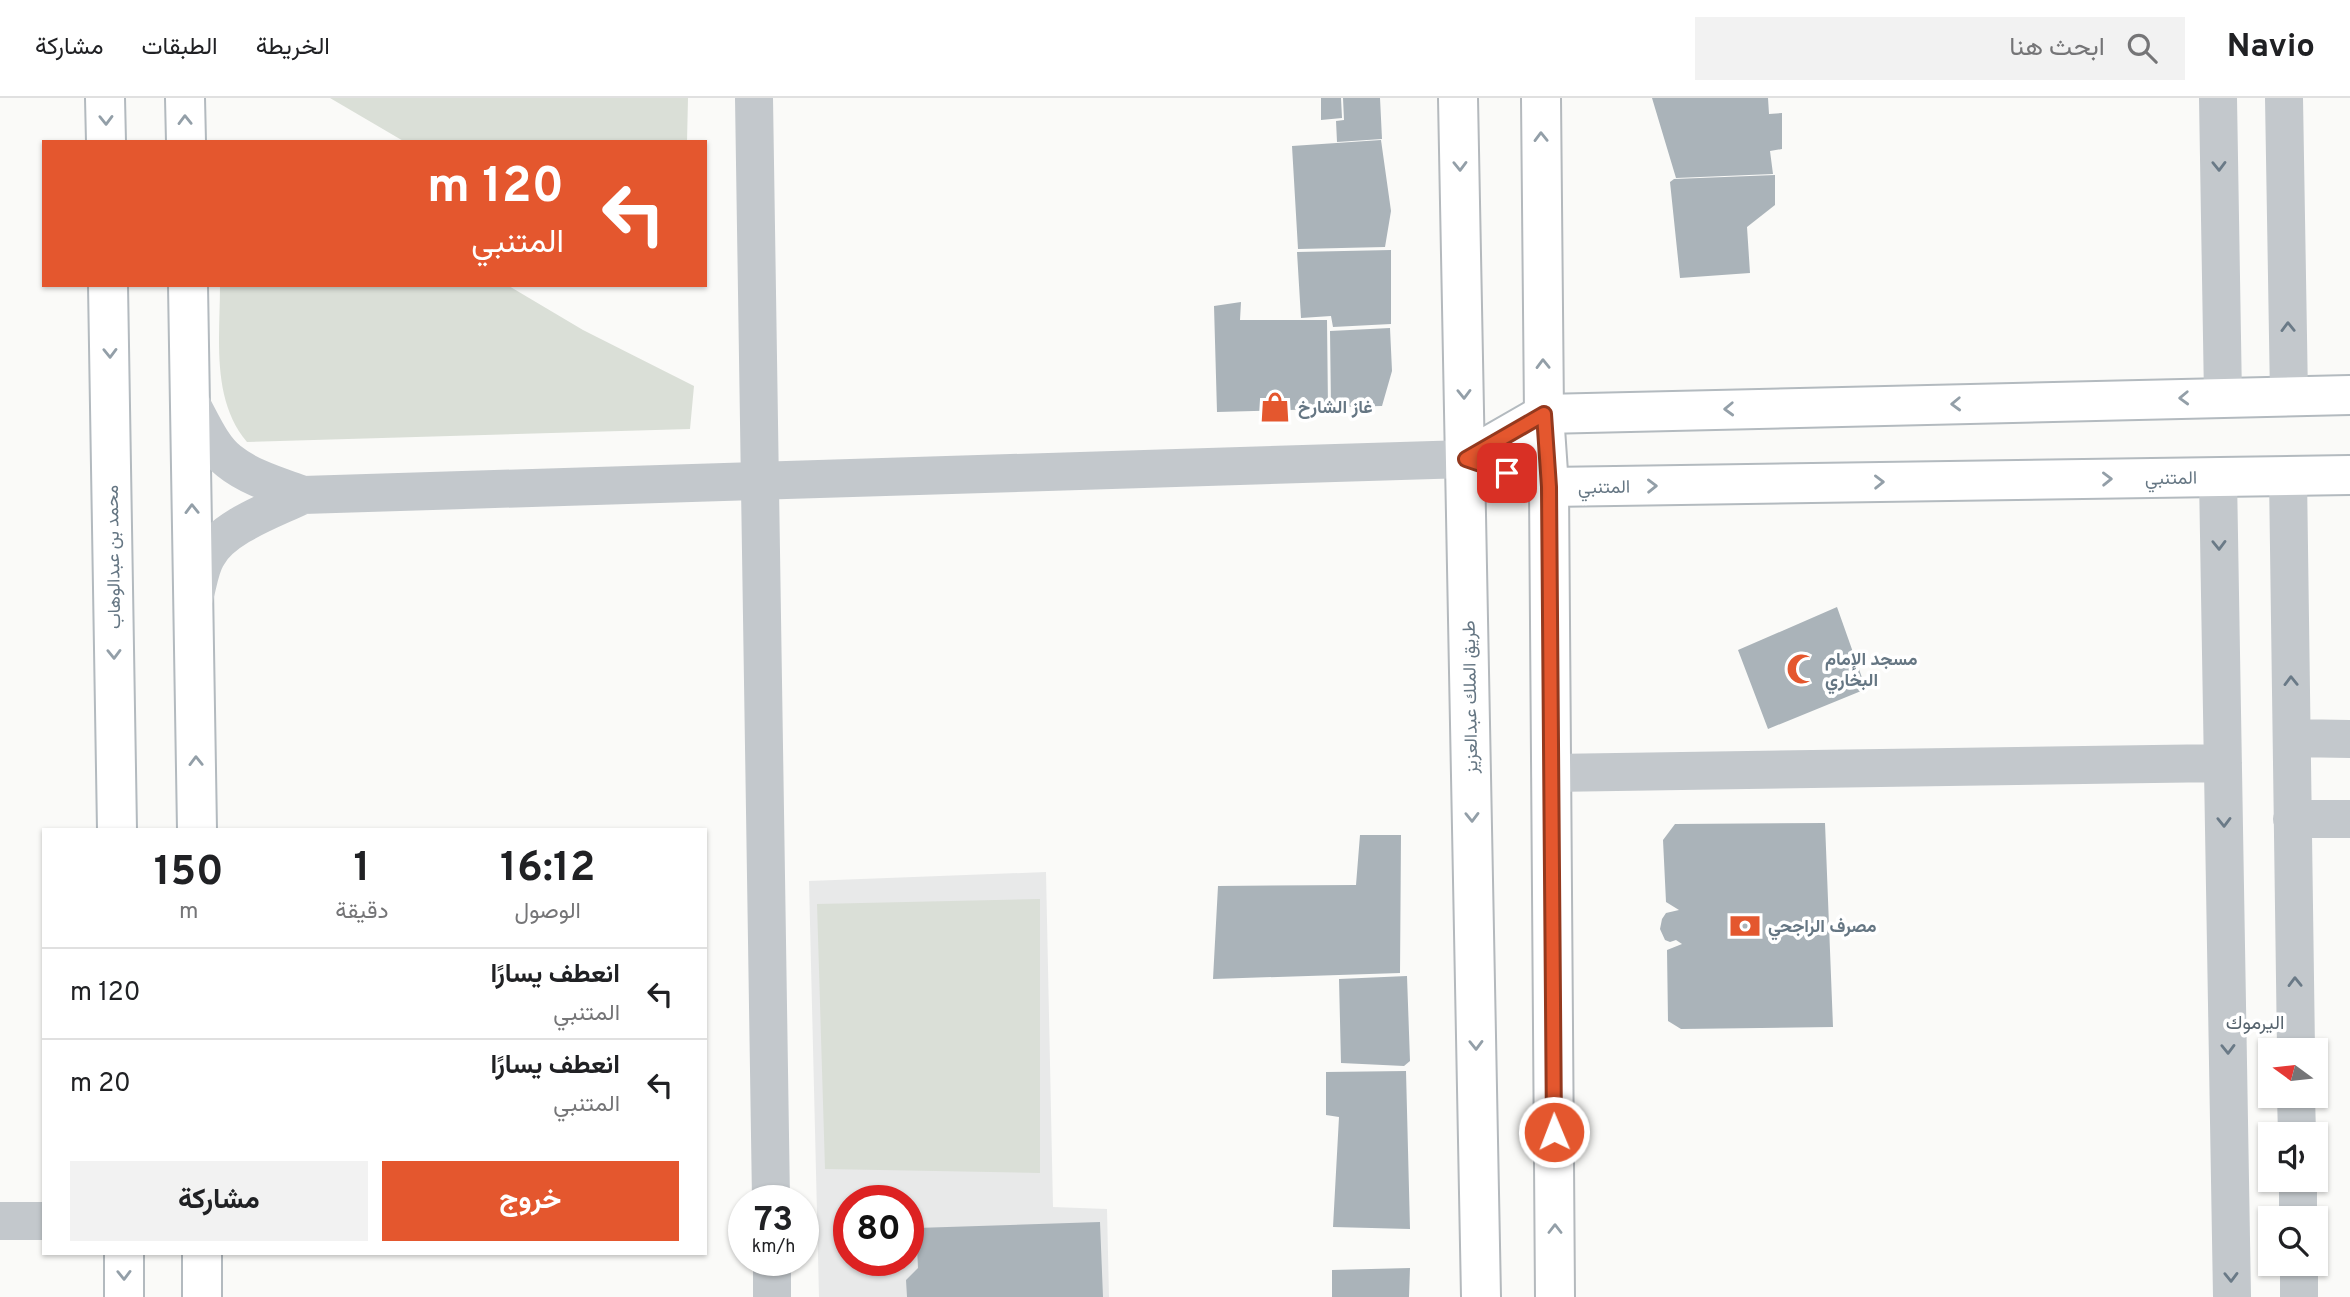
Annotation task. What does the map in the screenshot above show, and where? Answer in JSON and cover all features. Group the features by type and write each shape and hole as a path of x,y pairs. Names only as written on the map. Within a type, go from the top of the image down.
{"main road":[{"path":"106,98 106,140"},
{"path":"185,98 186,140"},
{"name":"طريق الملك عبدالعزيز","path":"1458,98 1481,1297"},
{"path":"1541,98 1544,414 1549,487 1555,1297"},
{"name":"محمد بن عبدالوهاب","path":"108,287 117,828"},
{"path":"188,287 197,828"},
{"path":"1466,459 1544,414 2350,394"},
{"name":"المتنبي","path":"1466,459 1549,487 2350,475"},
{"path":"124,1255 124,1297"},
{"path":"202,1255 202,1297"}],"street":[{"path":"754,98 771,1185"},
{"path":"2218,98 2223,397"},
{"path":"2284,98 2289,396"},
{"path":"190,402 211,440 227,461 252,475 303,495 1466,459"},
{"path":"2288,476 2296,1038"},
{"path":"2218,477 2232,1297"},
{"path":"194,598 207,555 224,536 250,520 303,495"},
{"path":"2292,738 2350,739"},
{"path":"1551,773 2223,763"},
{"path":"2292,819 2350,819"},
{"path":"0,1221 42,1221"},
{"path":"772,1276 772,1297"},
{"path":"2299,1276 2299,1297"}],"shaded area":[{"path":"330,98 688,98 687,140 402,140"},
{"path":"220,287 510,287 583,330 694,386 690,429 247,442 228,407 219,347"},
{"path":"1046,872 1053,1207 1107,1209 1109,1297 819,1297 819,1185 816,1185 809,881"},
{"path":"1040,899 1040,1173 825,1169 817,904"}],"building":[{"path":"1321,98 1341,98 1342,118 1321,120"},
{"path":"1343,98 1380,98 1382,139 1337,142 1336,121 1344,120"},
{"path":"1652,98 1768,98 1769,114 1782,113 1782,149 1770,151 1773,174 1676,178"},
{"path":"1381,140 1391,211 1385,247 1298,249 1292,146"},
{"path":"1775,175 1775,205 1747,227 1750,273 1680,278 1670,182 1674,179"},
{"path":"1391,250 1391,324 1333,327 1331,316 1301,318 1297,252"},
{"path":"1241,302 1240,320 1327,320 1328,409 1217,412 1214,306"},
{"path":"1390,328 1392,371 1382,406 1331,407 1330,331"},
{"name":"مسجد الإمام البخاري","path":"1837,607 1866,689 1768,729 1738,650"},
{"name":"مصرف الراجحي","path":"1825,823 1833,1027 1681,1029 1668,1021 1667,950 1682,944 1676,940 1665,940 1660,929 1666,913 1679,910 1666,902 1663,840 1675,824"},
{"path":"1360,835 1401,835 1400,973 1213,979 1218,886 1356,885"},
{"path":"1407,976 1410,1061 1404,1066 1341,1063 1339,979"},
{"path":"1406,1071 1410,1229 1333,1227 1339,1117 1326,1115 1326,1072"},
{"path":"1100,1222 1103,1297 907,1297 906,1280 910,1276 924,1276 924,1228"},
{"path":"1410,1268 1409,1297 1332,1297 1332,1270"}],"place":[{"name":"غاز الشارخ","path":"1275,407"},
{"name":"مسجد الإمام البخاري","path":"1802,669"},
{"name":"مصرف الراجحي","path":"1745,926"}],"district":[{"name":"اليرموك","path":"2255,1022"}],"route":[{"path":"1507,473 1466,459 1544,414 1549,487 1554,1132"}]}
